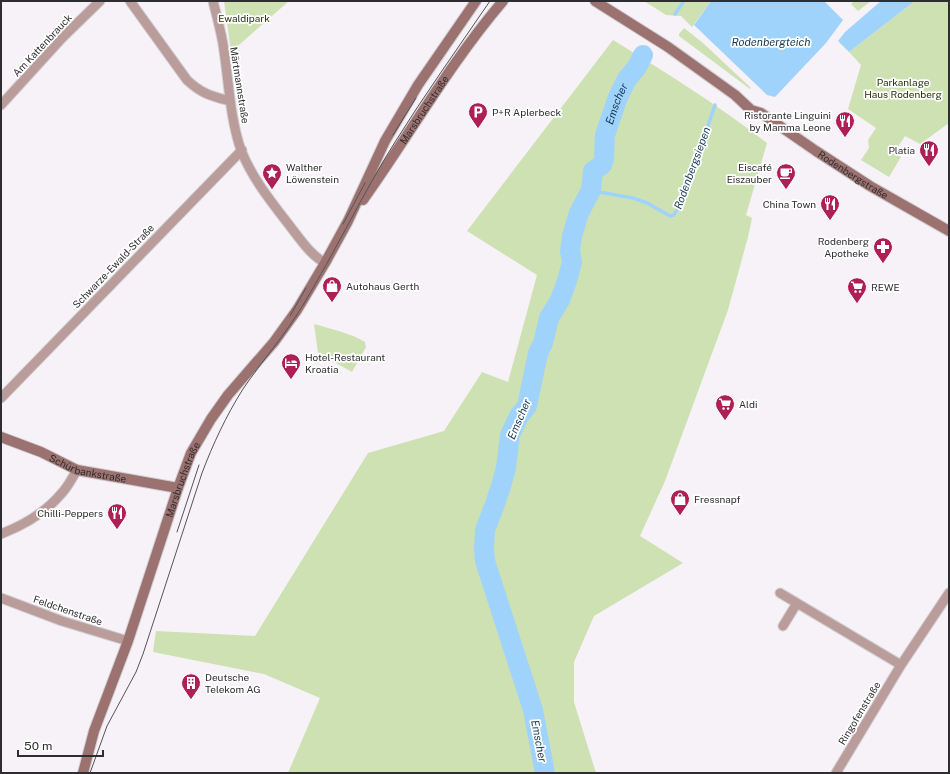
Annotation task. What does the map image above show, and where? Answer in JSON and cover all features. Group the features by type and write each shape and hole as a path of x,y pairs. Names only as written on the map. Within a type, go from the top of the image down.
{"street":[{"name":"Am Kattenbrauck","path":"1,105 62,38 100,1"},
{"path":"130,1 187,80 206,94 230,101"},
{"name":"Märtmannstraße","path":"213,1 224,50 235,129 242,150 251,171 277,209 314,256 325,263"},
{"name":"Marsbruchstraße","path":"83,773 94,731 128,641 178,488 191,453 211,419 228,395 285,327 325,263 348,221 391,131 418,85 476,1"},
{"name":"Marsbruchstraße","path":"348,221 377,180 432,95 485,22 503,1"},
{"name":"Rodenbergstraße","path":"595,1 668,47 735,95 751,110 761,113 870,186 949,231"},
{"name":"Schwarze-Ewald-Straße","path":"1,398 242,150"},
{"name":"Schürbankstraße","path":"1,437 41,452 77,470 178,488"},
{"path":"1,534 33,519 48,507 62,493 77,470"},
{"path":"780,593 901,665"},
{"name":"Ringofenstraße","path":"836,773 901,665 949,593"},
{"name":"Feldchenstraße","path":"1,598 62,621 128,641"},
{"path":"783,626 797,603"}],"green space":[{"name":"Ewaldipark","path":"224,1 289,1 231,52"},
{"path":"644,1 711,1 692,27 681,16 666,15"},
{"path":"854,1 871,1 858,11 851,4"},
{"name":"Parkanlage Haus Rodenberg","path":"915,1 949,1 949,123 920,144 905,136 894,153 901,157 889,177 861,160 869,148 868,140 876,128 848,109 861,65 849,52"},
{"path":"684,28 703,43 751,88 750,89 679,36"},
{"path":"613,40 710,102 767,143 746,215 752,218 728,310 665,481 640,536 683,563 594,616 574,662 574,702 596,773 288,773 320,698 264,674 153,652 156,631 255,636 368,453 444,431 482,372 508,382 537,275 467,231"},
{"path":"314,324 347,334 365,342 366,347 352,372 318,353"}],"water":[{"name":"Rodenbergteich","path":"711,1 824,1 843,20 826,43 775,97 767,95 694,25"},
{"name":"Rodenbergteich","path":"881,1 915,1 849,52 838,41 845,32"}],"waterway":[{"name":"Emscher","path":"675,14 684,1"},
{"name":"Emscher","path":"545,773 533,710 485,561 485,530 506,468 510,435 519,416 527,406 538,353 543,343 549,318 560,300 567,281 572,262 570,251 572,236 579,213 591,190 593,171 602,165 604,159 605,135 618,97 627,79 637,67 643,55"},
{"name":"Rodenbergsiepen","path":"590,192 599,192 633,198 647,203 670,216 674,215 682,200 715,105"}],"tram line":[{"path":"90,773 107,726 136,672 143,654 202,473 225,420 243,389 289,327 303,305 371,182 395,142 490,1"},
{"path":"393,135 416,98"},
{"path":"343,224 365,183"},
{"path":"290,316 306,288"},
{"path":"177,532 199,465"}],"place":[{"name":"P+R Aplerbeck","path":"478,129"},
{"name":"Ristorante Linguini by Mamma Leone","path":"845,138"},
{"name":"Platia","path":"929,167"},
{"name":"Walther Löwenstein","path":"272,190"},
{"name":"Eiscafé Eiszauber","path":"786,190"},
{"name":"China Town","path":"830,221"},
{"name":"Rodenberg Apotheke","path":"883,264"},
{"name":"Autohaus Gerth","path":"332,303"},
{"name":"REWE","path":"857,304"},
{"name":"Hotel-Restaurant Kroatia","path":"291,380"},
{"name":"Aldi","path":"725,421"},
{"name":"Fressnapf","path":"680,516"},
{"name":"Chilli-Peppers","path":"117,530"},
{"name":"Deutsche Telekom AG","path":"191,700"}]}
